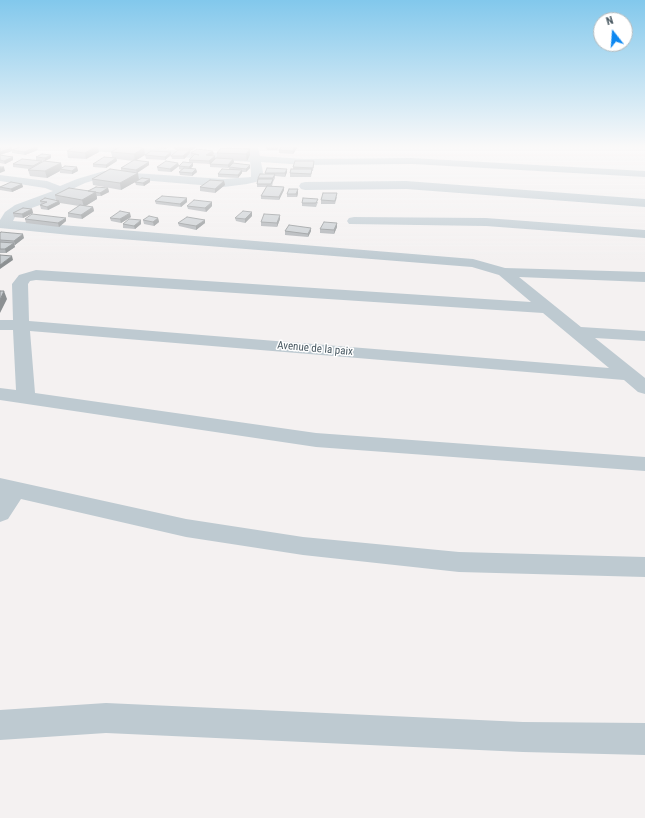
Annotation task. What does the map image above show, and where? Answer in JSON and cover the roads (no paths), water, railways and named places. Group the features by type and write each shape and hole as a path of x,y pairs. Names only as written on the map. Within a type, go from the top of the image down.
{"street":[{"path":"47,185 60,190"},
{"path":"2,224 19,208 56,194 60,190 71,185"},
{"path":"305,186 388,185"},
{"path":"408,185 645,203"},
{"path":"354,221 486,222 645,234"},
{"path":"2,224 70,231 473,263 504,272 645,277"},
{"path":"504,272 645,388"},
{"path":"26,397 20,284 24,278 36,275 548,308"},
{"name":"Avenue de la paix","path":"0,325 21,325 629,375"},
{"path":"578,332 645,336"},
{"path":"0,394 316,440 645,464"},
{"path":"0,513 7,488 186,528 303,546 459,562 645,567"},
{"path":"0,725 106,718 524,737 645,739"}]}
